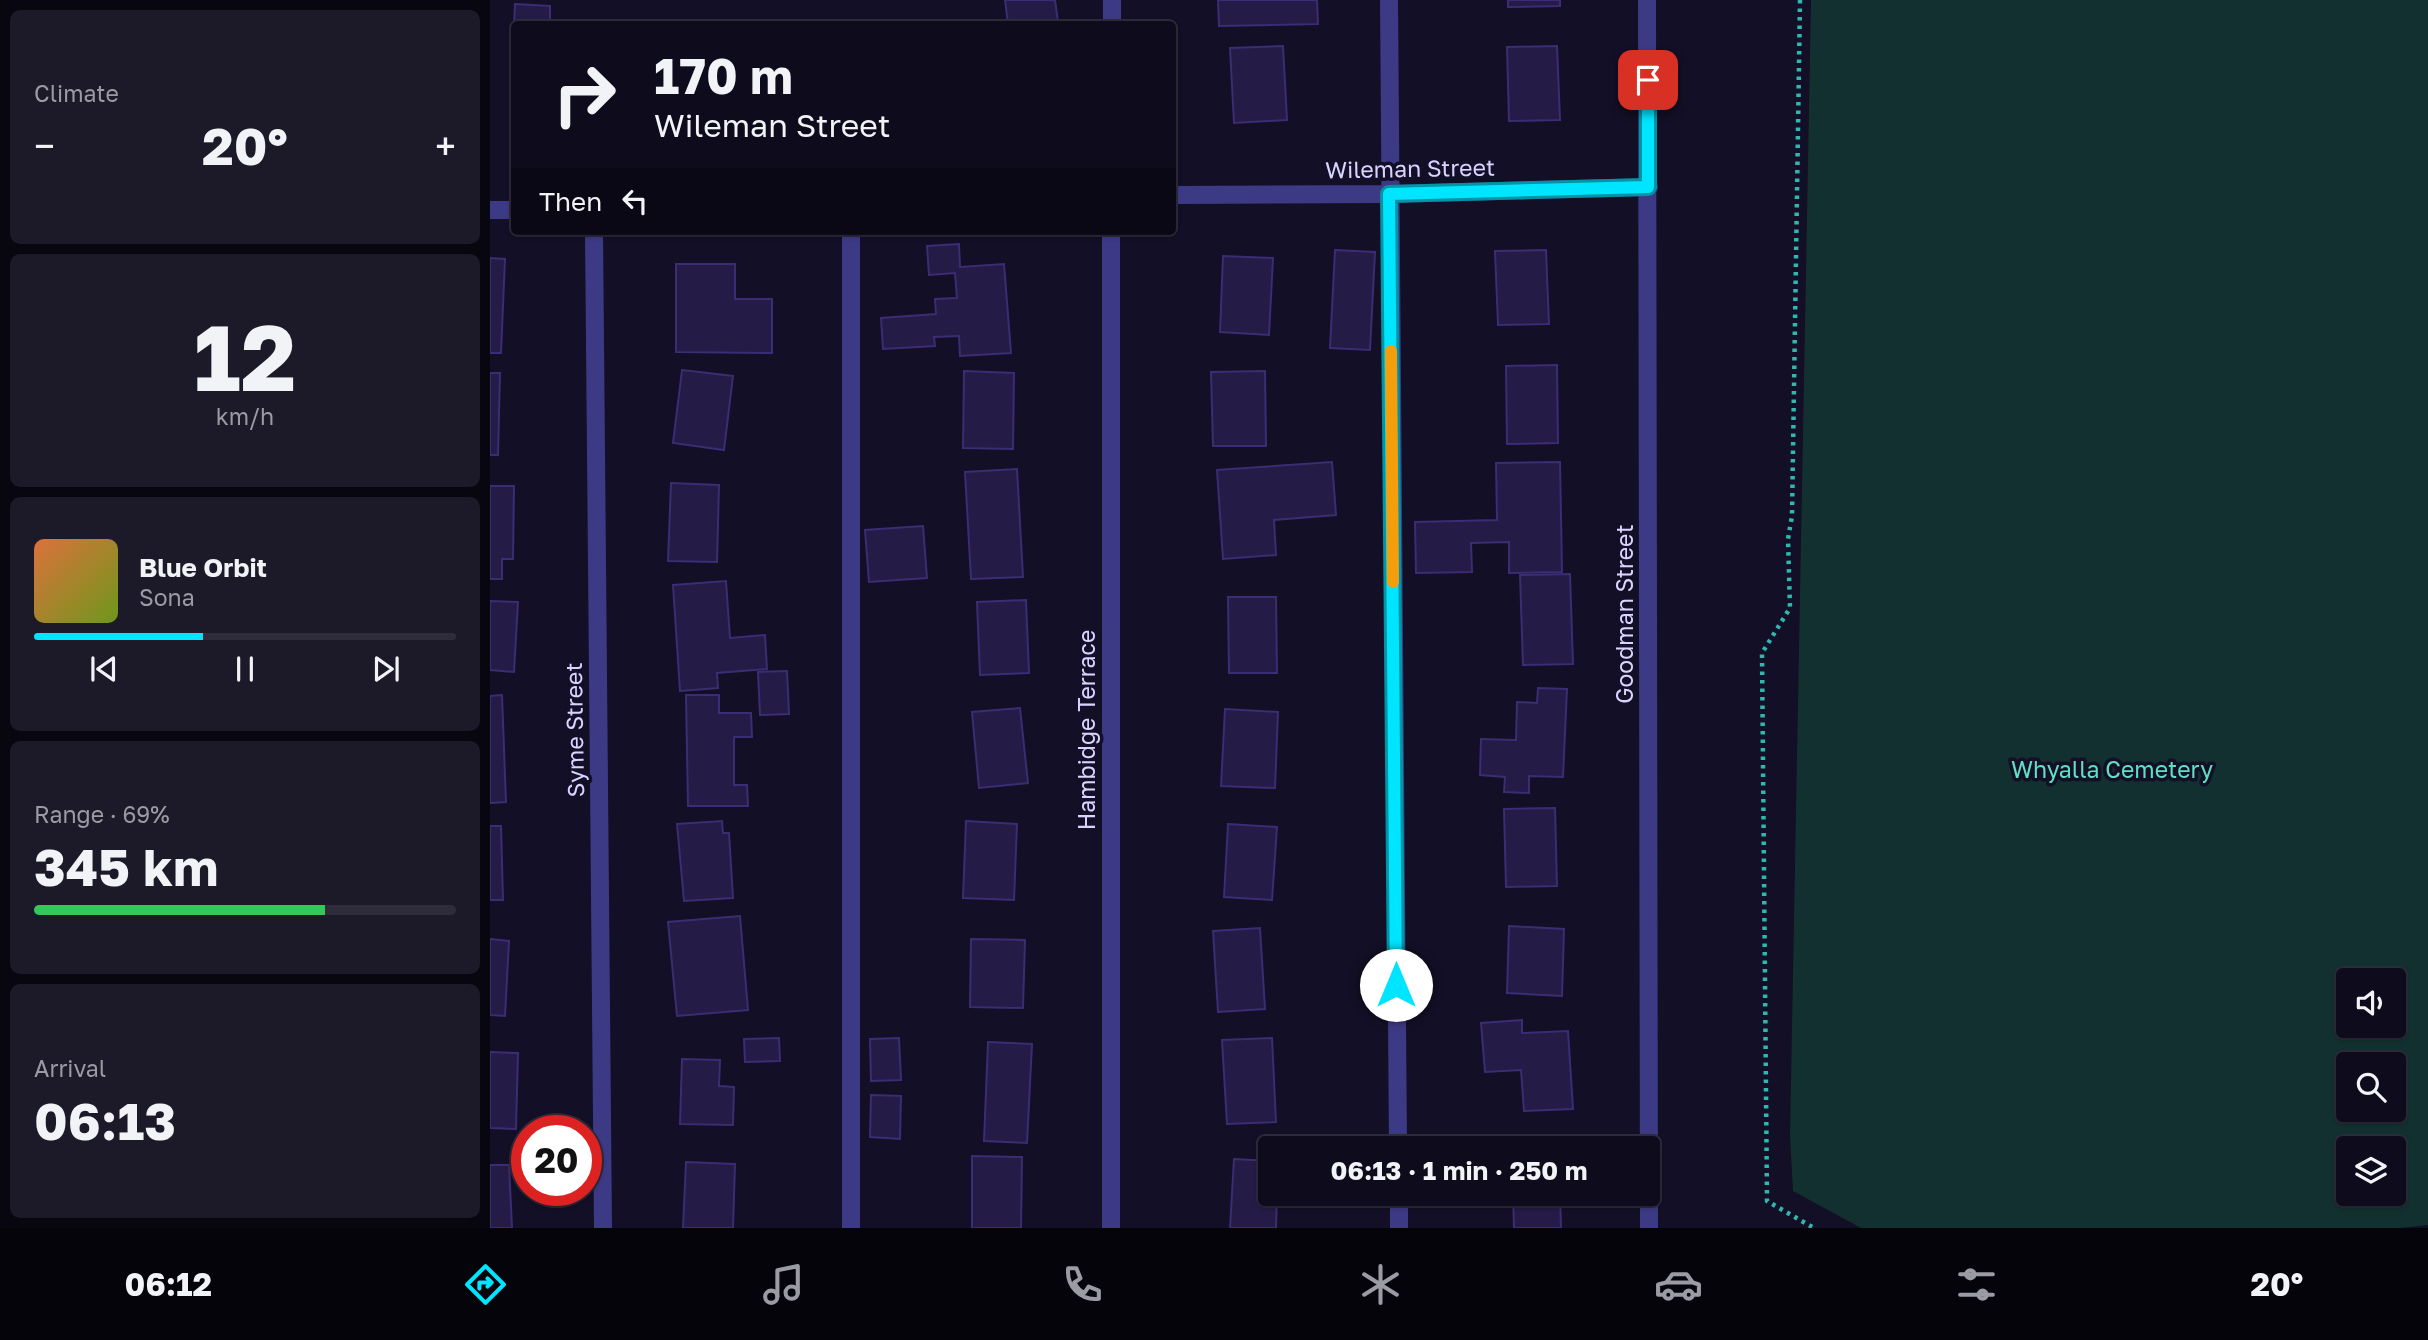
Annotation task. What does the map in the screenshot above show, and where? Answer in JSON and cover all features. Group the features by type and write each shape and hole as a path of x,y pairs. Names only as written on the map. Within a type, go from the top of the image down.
{"street":[{"path":"1112,0 1112,21"},
{"path":"1389,0 1398,1136"},
{"name":"Goodman Street","path":"1647,0 1649,1228"},
{"name":"Wileman Street","path":"1176,195 1389,194 1648,187"},
{"path":"490,209 511,209"},
{"name":"Syme Street","path":"594,235 603,1228"},
{"path":"851,235 851,1228"},
{"name":"Hambidge Terrace","path":"1111,235 1111,1228"},
{"path":"1399,1206 1399,1228"}],"path":[{"path":"1800,0 1793,502 1788,539 1790,608 1762,653 1767,1200 1814,1228"}],"green space":[{"name":"Whyalla Cemetery","path":"1811,0 2428,0 2428,1225 2401,1228 1861,1228 1793,1191 1790,1136"}],"building":[{"path":"1005,0 1055,0 1058,21 1008,21"},
{"path":"1218,0 1317,0 1318,24 1219,26"},
{"path":"1508,0 1560,0 1560,6 1508,7"},
{"path":"515,4 550,6 550,21 514,21"},
{"path":"1283,46 1287,120 1234,123 1230,48"},
{"path":"1557,46 1560,120 1509,121 1507,47"},
{"path":"959,244 960,267 1004,264 1011,353 960,356 959,336 934,337 935,346 883,349 881,318 936,314 935,299 957,298 955,273 929,275 927,246"},
{"path":"1335,250 1375,252 1370,350 1330,348"},
{"path":"1546,250 1549,324 1498,325 1495,251"},
{"path":"1223,256 1273,258 1269,335 1220,332"},
{"path":"490,258 505,259 501,353 490,353"},
{"path":"676,264 735,264 735,299 772,299 772,353 676,352"},
{"path":"1557,365 1558,443 1507,444 1506,366"},
{"path":"682,370 733,376 724,450 673,443"},
{"path":"964,371 1014,373 1013,449 963,448"},
{"path":"1265,371 1266,446 1213,446 1211,372"},
{"path":"490,373 500,373 498,455 490,455"},
{"path":"1332,462 1336,515 1274,520 1276,555 1223,559 1217,470"},
{"path":"1560,462 1562,572 1509,573 1509,542 1471,543 1472,572 1416,573 1415,522 1497,520 1496,463"},
{"path":"1017,469 1023,577 971,579 965,472"},
{"path":"671,483 719,485 717,562 668,561"},
{"path":"490,486 514,486 513,559 502,559 502,579 490,579"},
{"path":"923,526 927,578 869,582 865,530"},
{"path":"1570,574 1573,664 1523,665 1520,575"},
{"path":"726,581 730,638 765,635 767,669 717,673 718,688 680,691 673,585"},
{"path":"1228,597 1276,597 1277,673 1229,673"},
{"path":"1026,600 1029,673 980,675 977,602"},
{"path":"490,601 518,602 514,672 490,670"},
{"path":"787,671 789,714 760,715 758,672"},
{"path":"1538,688 1567,689 1563,777 1529,776 1529,793 1504,792 1505,777 1480,775 1481,739 1516,740 1517,702 1537,703"},
{"path":"502,695 506,802 490,803 490,696"},
{"path":"686,695 719,695 719,713 751,713 752,737 734,737 734,785 747,785 748,806 688,806"},
{"path":"1020,708 1028,783 979,788 972,712"},
{"path":"1225,709 1278,712 1275,788 1221,786"},
{"path":"1555,808 1557,886 1506,887 1504,809"},
{"path":"722,821 723,833 729,833 733,898 684,901 677,824"},
{"path":"966,821 1017,824 1014,900 963,898"},
{"path":"1228,824 1277,827 1272,900 1224,897"},
{"path":"490,826 501,826 503,900 490,900"},
{"path":"740,916 748,1010 677,1016 668,922"},
{"path":"1509,926 1564,929 1562,996 1507,993"},
{"path":"1260,928 1265,1009 1218,1012 1213,931"},
{"path":"490,939 509,941 505,1016 490,1015"},
{"path":"971,939 1025,940 1023,1008 970,1007"},
{"path":"1522,1020 1522,1033 1568,1031 1573,1109 1524,1111 1521,1070 1485,1072 1481,1023"},
{"path":"779,1038 780,1061 745,1062 744,1039"},
{"path":"899,1038 901,1080 871,1081 870,1039"},
{"path":"1272,1038 1276,1122 1227,1124 1222,1040"},
{"path":"988,1042 1032,1044 1027,1143 984,1141"},
{"path":"490,1052 518,1053 516,1115 511,1115 511,1129 490,1128"},
{"path":"682,1059 720,1060 719,1086 734,1087 733,1125 680,1124"},
{"path":"871,1095 901,1096 900,1139 870,1137"},
{"path":"972,1156 1022,1157 1021,1228 972,1228"},
{"path":"1234,1159 1258,1160 1258,1206 1277,1206 1276,1228 1230,1228"},
{"path":"686,1162 735,1164 733,1228 683,1228"},
{"path":"490,1165 509,1165 512,1228 490,1228"},
{"path":"1513,1206 1560,1206 1561,1228 1514,1228"}],"slow traffic":[{"path":"1391,351 1393,582"}],"route":[{"path":"1396,985 1389,194 1648,187 1648,80"}]}
